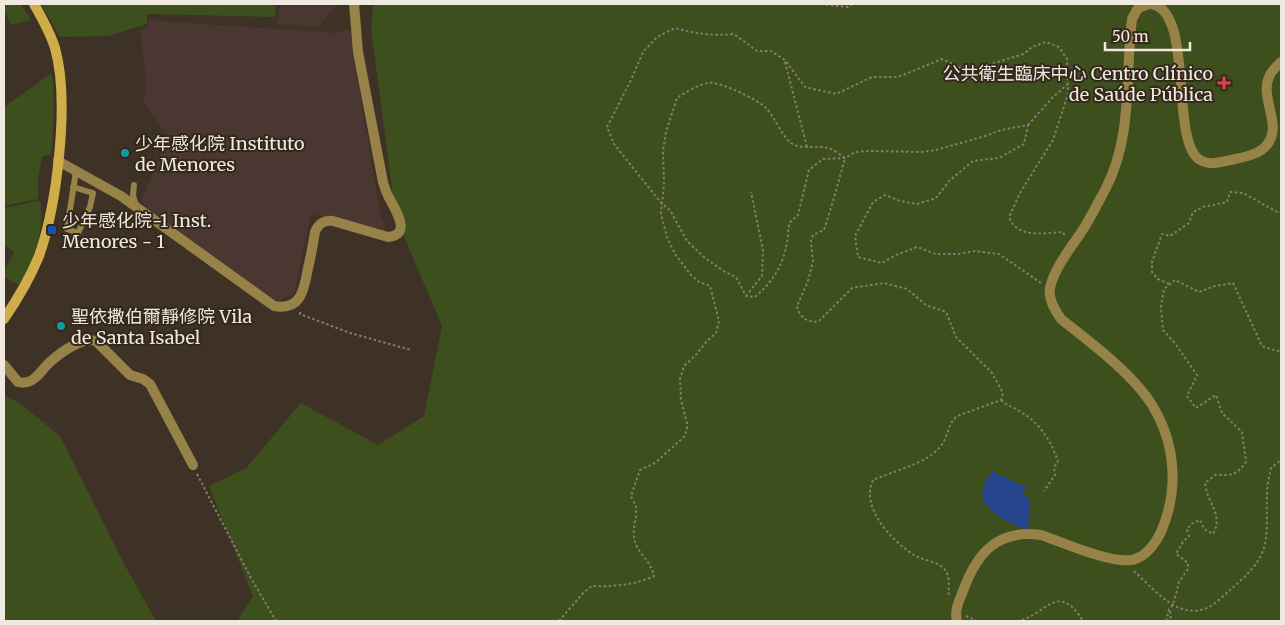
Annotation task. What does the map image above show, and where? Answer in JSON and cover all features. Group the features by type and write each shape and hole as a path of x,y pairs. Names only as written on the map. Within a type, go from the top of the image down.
{"main road":[{"path":"4,320 31,274 39,255 49,219 58,161 61,98 58,60 46,26 34,4"}],"street":[{"path":"58,161 118,194 267,302 282,308 296,303 304,290 315,232 321,223 327,220 333,221 388,237 399,232 401,225 398,212 386,190 382,176 358,52 354,4"},
{"path":"957,621 956,610 970,571 977,559 989,547 1006,538 1023,534 1041,535 1108,558 1124,560 1141,557 1158,539 1172,500 1174,474 1167,436 1152,405 1131,378 1061,319 1051,300 1050,289 1054,276 1094,210 1115,168 1124,132 1132,19 1138,8 1150,4 1161,7 1166,12 1177,44 1183,111 1189,146 1193,154 1206,163 1215,163 1253,154 1266,146 1273,132 1266,87 1269,77 1281,62"},
{"path":"4,365 18,382 26,383 32,381 50,362 67,350 84,341 96,340 130,375 143,379 150,384 193,465"}],"lane":[{"path":"73,187 93,193 90,207 78,233 67,229 73,187 76,171"},
{"path":"118,194 127,194 134,185 133,195 138,208"}],"path":[{"path":"820,4 848,7 853,4"},
{"path":"746,296 736,277 705,258 687,241 670,210 662,204 614,144 607,127 643,52 657,37 676,28 696,34 714,36 734,34 757,52 771,50 785,60 804,86 836,94 872,77 898,77 942,59 961,68 974,69 1024,54 1032,47 1046,42 1059,48 1067,59 1068,94 1053,140 1020,193 1009,217 1011,223 1023,232 1062,232 1073,243"},
{"path":"785,60 807,146"},
{"path":"559,621 584,592 592,586 609,587 646,580 654,576 652,568 637,548 634,539 636,507 631,496 640,470 655,463 684,437 687,423 681,400 680,379 684,366 716,333 719,322 710,286 695,279 675,254 667,237 661,214 664,184 662,151 677,98 709,82 721,84 766,107 790,142 798,146 830,148 845,158"},
{"path":"1050,289 1000,254 975,251 958,254 936,254 917,248 896,255 882,263 858,257 855,236 873,202 885,195 900,201 917,204 936,198 949,181 973,161 1000,158 1024,144 1028,125 1052,98 1068,84"},
{"path":"746,296 755,296 762,291 768,286 780,268 788,242 789,223 798,215 809,170 823,159 845,158 855,152 921,152 936,150 1001,130 1028,125"},
{"path":"845,158 824,230 813,235 811,241 813,261 808,281 798,301 800,316 809,322 819,321 852,288 884,283 907,289 926,305 946,312 956,336 992,372 1003,393 1001,400"},
{"path":"746,296 762,276 763,250 752,192"},
{"path":"1170,284 1158,279 1152,272 1152,262 1162,234 1170,236 1190,223 1192,212 1203,207 1228,202 1230,192 1243,193 1279,213 1281,212"},
{"path":"1166,621 1169,609 1173,605 1179,582 1188,569 1188,563 1176,554 1189,536 1187,530 1191,524 1200,520 1204,529 1213,534 1217,527 1216,515 1205,483 1215,475 1229,475 1238,472 1246,462 1242,432 1222,413 1216,396 1196,408 1187,396 1197,375 1174,342 1163,330 1161,307 1164,289 1175,280 1199,292 1215,286 1233,283 1262,346 1277,351 1281,350"},
{"path":"300,314 350,333 411,350"},
{"path":"1001,400 1032,420 1042,430 1055,453 1058,462 1054,467 1055,475 1044,491"},
{"path":"993,621 970,619 956,610 949,595 947,573 935,563 916,556 898,544 884,528 874,512 869,494 873,480 913,464 936,451 946,439 951,421 957,416 1001,400"},
{"path":"1124,560 1173,605 1186,610 1198,610 1208,607 1247,575 1263,551 1266,530 1267,492 1271,468 1281,460"},
{"path":"193,465 251,578 276,621"},
{"path":"1017,621 1050,602 1057,602 1066,603 1074,609 1083,621"},
{"path":"1169,609 1171,621"},
{"path":"1281,616 1281,621"}],"shaded area":[{"path":"280,4 338,4 318,27 277,24"},
{"path":"152,19 158,21 338,33 344,30 350,31 353,39 351,42 381,218 385,225 382,232 311,214 294,295 279,301 271,299 147,208 141,201 168,135 146,107 144,100 146,80 140,31 147,28 148,23"}],"green space":[{"path":"4,4 21,4 31,20 11,25 4,10"},
{"path":"41,4 276,4 275,17 147,14 147,24 108,36 60,37"},
{"path":"373,4 1281,4 1281,621 237,621 253,596 209,486 246,468 301,403 378,445 424,416 442,326 396,218 371,30"},
{"path":"52,73 54,113 51,154 42,157 38,179 38,199 4,206 4,107"},
{"path":"39,201 41,203 41,225 37,245 30,265 19,285 4,277 4,271 14,252 4,245 4,208"},
{"path":"4,394 23,406 60,436 122,560 156,621 4,621"}],"water":[{"path":"994,470 997,476 1002,475 1013,482 1026,486 1023,495 1030,498 1028,531 997,515 984,501 982,492 985,482"}],"place":[{"name":"公共衛生臨床中心 Centro Clínico de Saúde Pública","path":"1224,83"},
{"name":"少年感化院 Instituto de Menores","path":"125,153"},
{"name":"少年感化院-1 Inst. Menores - 1","path":"52,230"},
{"name":"聖依撒伯爾靜修院 Vila de Santa Isabel","path":"61,326"}]}
